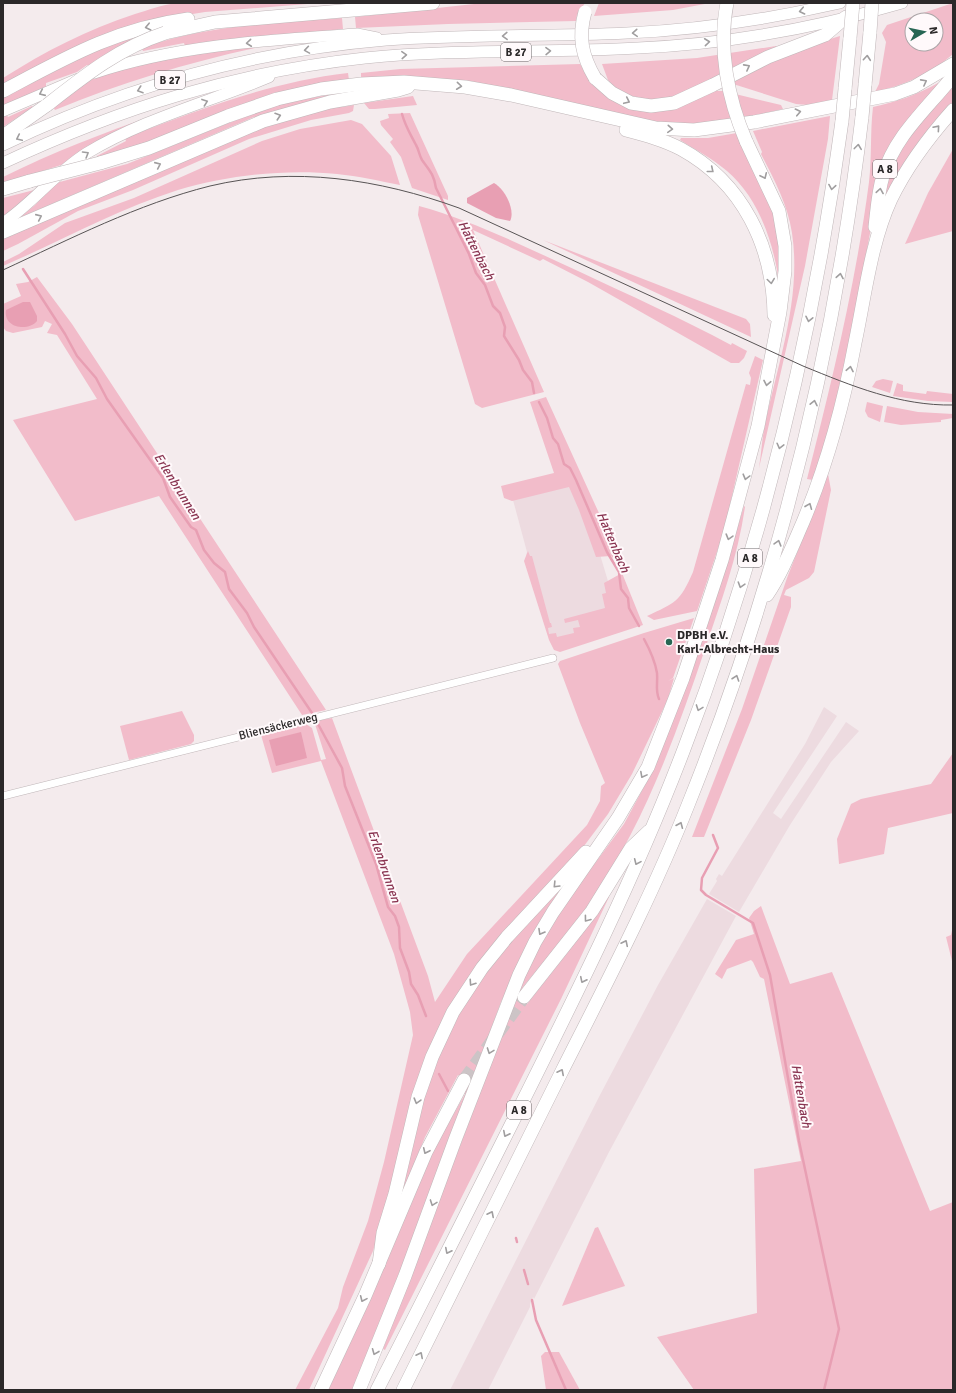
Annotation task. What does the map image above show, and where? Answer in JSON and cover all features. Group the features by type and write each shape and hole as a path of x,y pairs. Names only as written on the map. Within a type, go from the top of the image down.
{"highway":[{"path":"3,136 47,105 85,74 110,58 138,43 165,33 215,22 433,3"},
{"name":"A 8","path":"359,1390 405,1276 455,1140 519,975 552,912 602,842 648,767 686,671 722,560 741,493 758,426 774,345 785,271 783,227 774,196 746,141 734,111 727,79 723,31 726,3"},
{"name":"B 27","path":"3,145 76,113 164,82 344,40 605,34 674,30 745,22 840,3"},
{"name":"A 8","path":"378,1390 553,1042 621,899 653,827 713,672 736,602 770,488 788,417 810,312 828,217 842,121 853,3"},
{"name":"A 8","path":"403,1390 592,1011 674,839 719,725 760,607 797,474 825,353 845,247 862,117 872,3"},
{"name":"B 27","path":"3,163 64,135 137,107 220,83 290,68 352,60 430,54 570,51 668,46 757,35 846,17 902,3"},
{"path":"588,7 580,30 581,46 586,62 595,78 612,93 632,103 651,106 674,102 714,85 768,57 825,35 846,17"},
{"path":"3,91 82,49 127,33 152,26 200,18 215,22"},
{"path":"3,111 68,82 143,58 198,49 344,40"},
{"path":"3,189 149,148 264,103 309,92 357,90 420,83 482,89 656,128 694,130 715,128 895,94 920,84 953,64"},
{"path":"3,224 25,207 69,166 94,149 142,126 290,68"},
{"name":"A 8","path":"760,607 783,568 827,460 844,401 867,285 880,185 891,154 898,141 953,76"},
{"path":"3,232 250,126 357,90"},
{"path":"867,285 882,222 891,200 922,146 953,110"},
{"path":"604,117 625,130 657,139 680,149 708,167 735,193 755,225 767,258 772,293 774,345"},
{"name":"A 8","path":"524,997 592,911 631,848 653,827"},
{"path":"379,1264 383,1233 395,1194 418,1097 432,1057 454,1012 482,968 507,937 582,855 602,842"},
{"path":"321,1390 379,1264 426,1152 464,1080"}],"street":[{"name":"Bliensäckerweg","path":"3,796 553,658"}],"shaded area":[{"path":"176,3 320,3 205,12 162,19 3,87 3,78 35,59 83,34 135,14"},
{"path":"483,3 585,3 577,15 576,21 356,28 355,17"},
{"path":"599,3 710,3 673,10 594,16"},
{"path":"953,3 953,54 936,67 917,78 875,92 879,84 886,42 882,33 887,25 904,19 904,52 944,52 944,12 926,12"},
{"path":"342,18 343,29 185,46 184,43 143,51 142,48 191,34 240,26"},
{"path":"146,32 146,34 89,66 87,65 77,72 46,83 46,87 3,107 3,97 86,54"},
{"path":"840,36 832,100 808,105 796,104 730,83 785,53"},
{"path":"255,46 255,48 204,60 129,82 55,110 53,107 96,76 152,61"},
{"path":"776,46 776,49 672,97 649,100 624,94 614,87 608,80 602,64 697,58"},
{"path":"580,64 591,80 623,105 712,91 723,91 781,105 783,109 747,117 694,124 655,122 470,81 418,77 361,77 361,73 400,69"},
{"path":"348,73 349,80 98,159 97,156 126,141 125,138 235,98 291,83"},
{"path":"938,83 939,86 909,120 871,228 843,377 827,439 813,480 807,479 834,368 864,219 869,182 873,107 906,98"},
{"path":"953,85 953,103 921,138 896,176 884,204 887,178 904,140"},
{"path":"344,92 344,94 256,120 254,117 19,218 35,205 56,183 127,164 261,110 289,102"},
{"path":"413,96 417,105 369,109 364,103"},
{"path":"337,105 342,107 354,105 353,111 311,120 249,139 133,190 78,211 3,251 3,237 267,125"},
{"path":"32,106 33,107 3,127 3,115 6,114 8,117"},
{"path":"410,113 448,196 448,200 412,188 401,157 390,142 393,139 381,125 380,121 389,118 388,114"},
{"path":"157,114 64,164 3,184 3,177 41,159"},
{"path":"830,116 828,139 805,266 759,468 764,429 787,332 794,282 794,258 792,233 787,212 780,192 761,154 762,152 753,131"},
{"path":"351,120 362,124 391,156 400,185 353,176 297,172 257,174 217,180 178,190 134,206 3,266 3,262 19,254 65,223 134,198 262,141 300,129"},
{"path":"737,133 763,184 779,227 780,289 778,273 770,241 757,210 748,195 739,182 727,171 680,140 681,138 708,138"},
{"path":"953,149 953,231 905,244 928,193"},
{"path":"494,183 502,190 508,200 511,211 510,221 496,218 467,203 467,198"},
{"path":"38,189 3,219 3,198"},
{"path":"419,206 460,219 499,235 636,298 731,345 732,343 747,351 744,358 739,363 731,363 588,282 543,259 540,261 473,230 544,392 482,408 475,404 418,215"},
{"path":"543,240 746,319 750,324 751,337"},
{"path":"37,277 72,324 326,710 302,715 159,496 75,521 13,420 97,399 57,335 47,333 52,324 45,321 42,327 13,333 6,331 3,327 3,304 21,296 16,284 28,282"},
{"path":"23,302 30,302 37,316 37,321 28,326 22,327 8,321 6,310"},
{"path":"755,356 763,360 724,531 697,611 654,620 647,616 664,608 676,600 684,590 693,572 746,384 750,385 751,378 749,373"},
{"path":"883,379 893,381 890,393 872,387 876,381"},
{"path":"897,383 903,385 903,391 926,394 927,391 953,394 953,402 928,401 893,396"},
{"path":"546,397 619,557 614,559 611,556 596,557 569,487 512,501 504,498 501,486 554,473 530,402"},
{"path":"867,402 883,406 880,422 868,417 865,411"},
{"path":"887,406 918,412 953,414 953,418 941,420 941,422 901,425 884,422"},
{"path":"828,474 831,490 814,572 809,578 786,590 784,595 791,597 791,607 751,720 704,837 692,837 742,709 787,578"},
{"path":"565,476 592,528 623,631 560,651 548,634 525,561 527,552 513,500"},
{"path":"744,506 738,543 723,596 682,716 656,781 642,813 608,875 589,904 523,987 522,992 527,1004 578,939 607,897 609,897 561,999 385,1350 383,1349 522,982 544,937 564,905 624,824 652,772 666,739 715,602"},
{"path":"528,551 530,556 532,556 551,623 552,627 548,628 549,634 556,633 557,637 574,633 573,628 580,627 578,620 565,623 564,619 605,608 602,594 606,593 604,583 622,573 643,625 560,652 554,650 549,640 524,561"},
{"path":"694,618 673,678 668,681 674,678 668,699 632,774 608,814 578,854 446,1015 373,1251 309,1390 295,1390 338,1308 343,1287 368,1221 384,1162 413,1035 410,1012 394,954 321,761 272,773 261,735 306,724 312,728 321,760 326,759 314,721 332,718 428,976 435,1002 467,954 587,825 600,801 601,786 605,783 580,723 558,664 560,661"},
{"path":"824,707 837,716 773,813 781,819 846,722 859,731 831,762 790,825 739,912 709,894 717,881 716,879 719,874 722,876 805,744"},
{"path":"182,711 194,735 194,741 191,744 129,760 120,726"},
{"path":"301,732 307,758 276,766 269,740"},
{"path":"953,753 953,813 888,828 884,854 839,864 837,839 851,804 861,799 931,784"},
{"path":"557,891 559,892 537,926 501,1002 387,1310 354,1390 328,1390 360,1322 435,1147 465,1094 463,1081 458,1075 425,1137 402,1194 400,1193 413,1133 433,1068 459,1011 486,970"},
{"path":"707,899 736,916 609,1152 534,1299 533,1297 530,1307 488,1390 450,1390 600,1095 658,985"},
{"path":"761,906 790,984 832,972 930,1211 953,1202 953,1390 694,1390 657,1337 757,1313 754,1169 801,1161 764,979 760,977 751,960 727,969 722,979 715,974 736,940 754,934 749,918 754,911"},
{"path":"953,926 953,965 946,937 951,935"},
{"path":"598,1227 625,1286 562,1306 595,1228"},
{"path":"545,1352 559,1352 580,1390 546,1390 541,1356"}],"waterway":[{"name":"Hattenbach","path":"402,114 421,158 433,176 436,188 469,254 476,273 485,285 493,306 500,313 505,327 504,336 519,360 523,370 532,382 534,393"},
{"name":"Erlenbrunnen","path":"23,269 65,334 77,356 96,378 107,399 163,478 170,497 191,527 196,530 204,550 214,563 225,572 229,589 247,613 254,627 312,713"},
{"name":"Hattenbach","path":"539,402 547,418 553,438 558,444 564,464 570,468 607,552 619,572 621,589 628,598 629,608 639,626"},
{"name":"Hattenbach","path":"644,639 656,669 657,693 659,699"},
{"name":"Erlenbrunnen","path":"318,724 342,768 345,786 376,864 388,907 395,916 399,927 400,948 409,972 411,984 418,995 426,1016"},
{"name":"Hattenbach","path":"713,835 718,848 702,878 701,890 706,895 753,923 770,975 799,1141 839,1329 824,1390"},
{"name":"Erlenbrunnen","path":"439,1074 448,1091"},
{"name":"Erlenbrunnen","path":"516,1238 517,1242"},
{"path":"524,1270 528,1284"},
{"path":"532,1300 536,1320 566,1390"}],"tunnel":[{"path":"464,1080 524,997"}],"tram line":[{"path":"3,270 131,212 157,202 210,186 242,180 273,177 305,177 367,183 429,198 459,208 803,366 840,381 895,398 914,402 953,405"}],"place":[{"name":"DPBH e.V. Karl-Albrecht-Haus","path":"669,642"}]}
